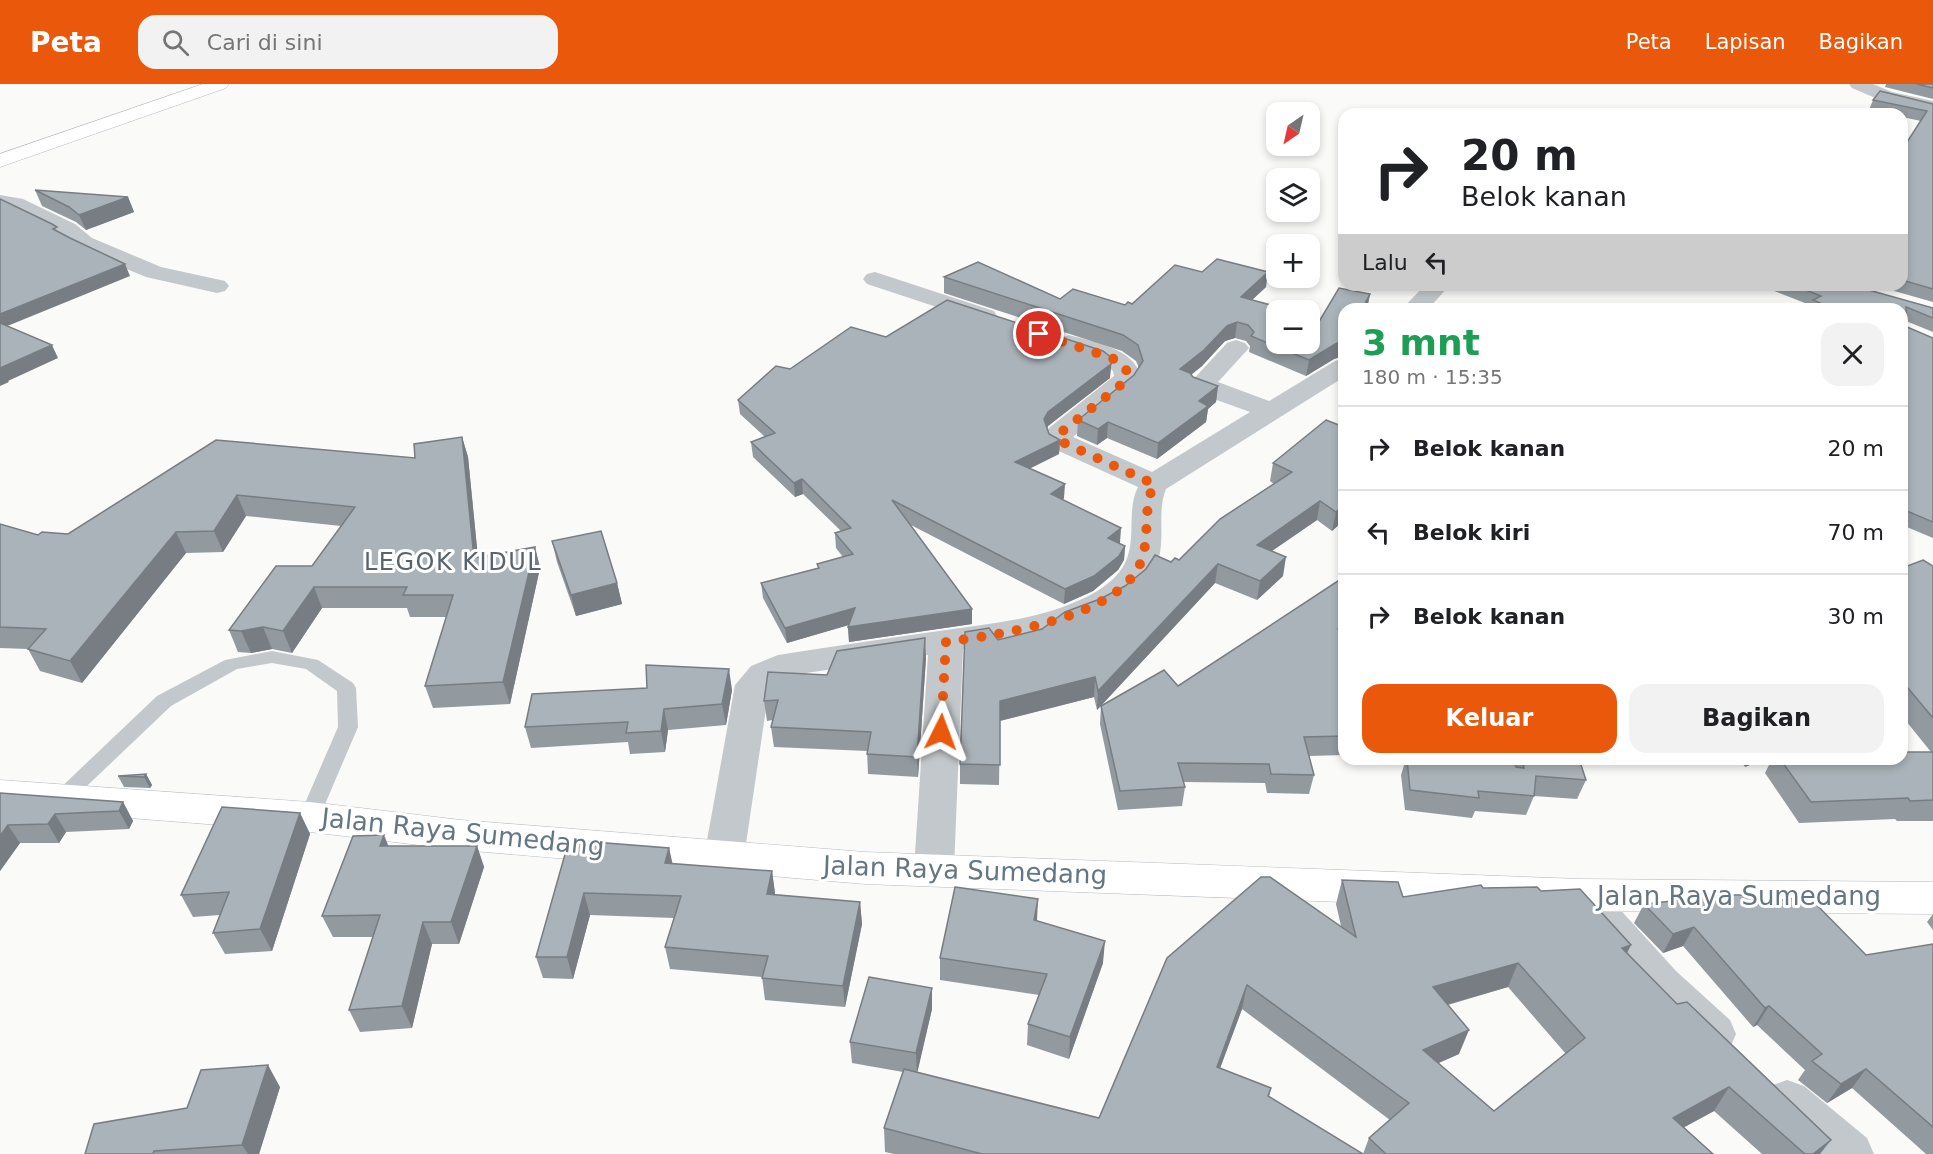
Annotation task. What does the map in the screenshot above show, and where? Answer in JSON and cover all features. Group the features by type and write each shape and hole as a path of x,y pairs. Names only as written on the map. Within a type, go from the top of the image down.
{"main road":[{"path":"0,161 220,84"},
{"name":"Jalan Raya Sumedang","path":"0,794 310,817 461,835 865,868 1580,895 1933,898"}],"street":[{"path":"1858,84 1886,96 1933,107"},
{"path":"0,201 15,204 67,229 84,243 153,272 217,286"},
{"path":"875,279 1010,324"},
{"path":"1420,303 1432,291"},
{"path":"1041,335 1112,358 1126,368 1127,376 1122,384 1059,434 1060,441 1154,484"},
{"path":"1236,348 1201,385 1272,411"},
{"path":"724,857 752,686 763,674 778,666 946,642 1061,619 1100,603 1125,585 1140,566 1146,544 1147,499 1154,484 1338,370"},
{"path":"934,869 946,642"},
{"path":"1580,895 1661,984 1752,1070 1850,1154"}],"lane":[{"path":"62,798 164,701 232,664 272,657 311,664 346,688 348,727 310,817"}],"building":[{"path":"1917,84 1933,84 1933,88"},
{"path":"1880,91 1933,104 1933,289 1908,282 1908,141 1927,111 1873,100"},
{"path":"35,190 128,197 79,215 69,207"},
{"path":"0,199 52,224 57,227 53,229 70,238 125,264 0,314"},
{"path":"1217,259 1266,271 1241,297 1266,304 1266,342 1251,336 1254,332 1248,325 1237,322 1227,326 1204,350 1180,369 1190,373 1193,377 1218,386 1199,401 1208,406 1158,443 1108,422 1098,429 1078,420 1134,375 1143,361 1138,345 1123,335 944,277 978,262 1060,299 1073,289 1125,305 1128,302 1132,304 1175,265 1202,272"},
{"path":"1338,290 1370,294 1365,303 1338,303 1337,343 1320,353 1320,320"},
{"path":"1808,291 1872,291 1933,308 1933,318 1908,308 1908,303 1820,303 1813,300 1821,296"},
{"path":"947,300 1103,351 1112,358 1111,364 1048,412 1044,419 1049,434 1060,440 1015,462 1065,484 1051,494 1121,528 1108,538 1125,546 1119,556 1094,576 1065,589 892,500 972,609 848,627 855,608 785,628 761,583 819,568 817,564 853,554 835,533 851,528 802,479 794,483 751,442 775,433 738,400 776,366 790,369 851,327 886,337"},
{"path":"0,323 52,345 0,368"},
{"path":"1908,327 1933,338 1933,522 1908,512"},
{"path":"1294,354 1319,354 1309,360"},
{"path":"1326,420 1338,425 1338,510 1336,512 1320,501 1257,545 1286,557 1260,581 1218,564 1098,691 1095,677 1000,701 1000,765 960,764 965,632 989,628 998,640 1042,629 1065,612 1100,599 1125,586 1146,569 1155,555 1171,562 1175,558 1179,560 1220,519 1292,472 1273,463"},
{"path":"462,437 474,558 535,547 503,682 425,686 453,595 403,595 407,587 314,587 283,631 263,627 241,631 229,630 276,566 312,566 355,507 237,495 214,531 176,532 70,661 28,649 46,629 0,627 0,524 38,535 42,532 68,534 216,440 415,458 414,444"},
{"path":"601,531 617,583 571,595 552,541"},
{"path":"1923,560 1933,566 1933,718 1908,688 1908,566"},
{"path":"1338,581 1338,736 1304,737 1314,775 1271,774 1269,764 1178,763 1185,787 1120,791 1101,706 1164,670 1178,686"},
{"path":"925,638 917,757 867,754 871,732 771,727 778,700 764,701 768,672 827,675 837,651"},
{"path":"646,665 729,669 722,704 664,709 661,731 626,733 628,722 525,727 532,694 647,688"},
{"path":"1908,752 1933,752 1933,800 1910,801 1908,798 1811,802 1784,765 1908,765"},
{"path":"1408,765 1515,765 1524,768 1523,765 1581,765 1586,780 1536,776 1534,796 1478,791 1479,798 1410,790"},
{"path":"146,774 144,777 118,776"},
{"path":"0,793 123,802 119,811 55,814 48,824 8,825 0,836"},
{"path":"222,807 300,813 260,929 213,933 229,892 181,895"},
{"path":"384,835 380,846 477,846 451,922 423,922 402,1006 349,1010 380,915 322,916 353,836"},
{"path":"569,840 669,848 665,863 772,871 767,894 860,902 843,986 762,978 768,956 665,947 681,896 584,893 567,957 536,957"},
{"path":"1261,877 1270,877 1356,937 1342,880 1398,882 1403,897 1481,885 1483,888 1537,887 1541,891 1580,889 1631,945 1622,948 1677,1004 1687,1002 1831,1140 1813,1154 1805,1154 1729,1087 1673,1118 1713,1154 1386,1154 1369,1138 1409,1103 1247,985 1217,1067 1271,1088 1268,1096 1363,1154 982,1154 884,1128 904,1069 1099,1118 1167,958","holes":["1518,963 1585,1038 1494,1111 1423,1050 1469,1030 1433,987"]},
{"path":"955,887 1038,899 1034,920 1105,941 1070,1037 1028,1024 1047,974 940,958"},
{"path":"1726,895 1758,895 1760,903 1757,904 1808,896 1866,955 1933,944 1933,1127 1866,1069 1841,1084 1812,1061 1822,1054 1769,1006 1765,1008 1694,927 1673,934 1644,904"},
{"path":"869,977 932,988 916,1053 850,1042"},
{"path":"268,1065 242,1145 154,1151 153,1154 85,1154 94,1124 187,1108 201,1070"}],"district":[{"name":"LEGOK KIDUL","path":"453,562"}],"route":[{"path":"941,732 946,642 1061,619 1100,603 1125,585 1140,566 1146,544 1147,499 1154,484 1074,449 1060,441 1059,434 1122,384 1127,376 1126,368 1112,358 1039,334"}]}
